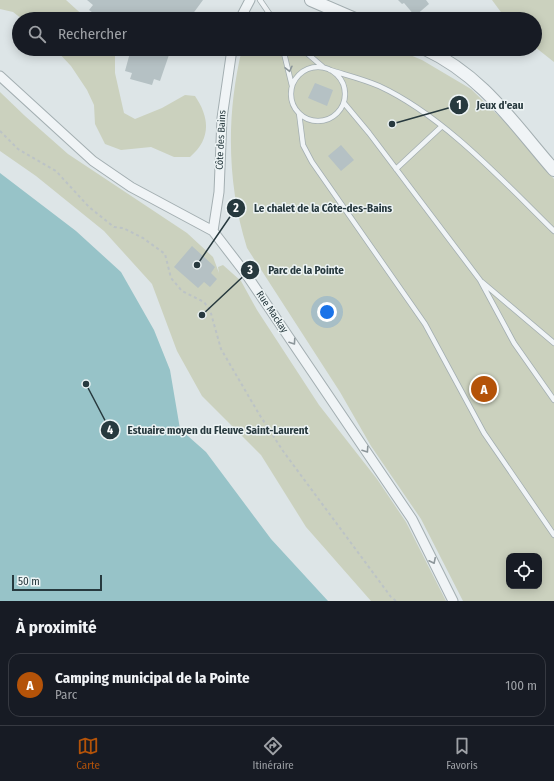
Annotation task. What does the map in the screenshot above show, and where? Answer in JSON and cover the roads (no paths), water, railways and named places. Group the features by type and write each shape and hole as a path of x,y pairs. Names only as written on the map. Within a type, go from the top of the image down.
{"street":[{"path":"244,12 250,0"},
{"path":"311,0 339,12"},
{"name":"Côte des Bains","path":"213,231 219,192 222,118 231,56"},
{"path":"440,56 474,80 491,96 554,170"},
{"name":"Rue Mackay","path":"0,76 93,161 153,199 213,231 246,274 412,519 453,601"}],"lane":[{"path":"260,0 268,12"},
{"path":"285,56 291,77 293,103 299,113 303,145 312,162 424,324 484,433 554,535"},
{"path":"310,56 324,68"},
{"path":"292,89 295,81 303,73 313,68 324,68 378,86 421,110 512,189 554,231"},
{"path":"299,113 312,121 323,121 337,114 344,103 345,91 342,81 330,70"},
{"path":"344,103 480,280 514,343 554,400"},
{"path":"396,169 441,127"},
{"path":"480,280 554,343"}],"water":[{"path":"0,173 76,231 121,272 154,330 170,370 180,429 206,452 271,539 328,601 0,601"}],"place":[{"name":"Jeux d'eau","path":"392,124"},
{"name":"Le chalet de la Côte-des-Bains","path":"197,265"},
{"name":"Parc de la Pointe","path":"202,315"},
{"name":"Estuaire moyen du Fleuve Saint-Laurent","path":"86,384"},
{"name":"Camping municipal de la Pointe","path":"484,389"}]}
